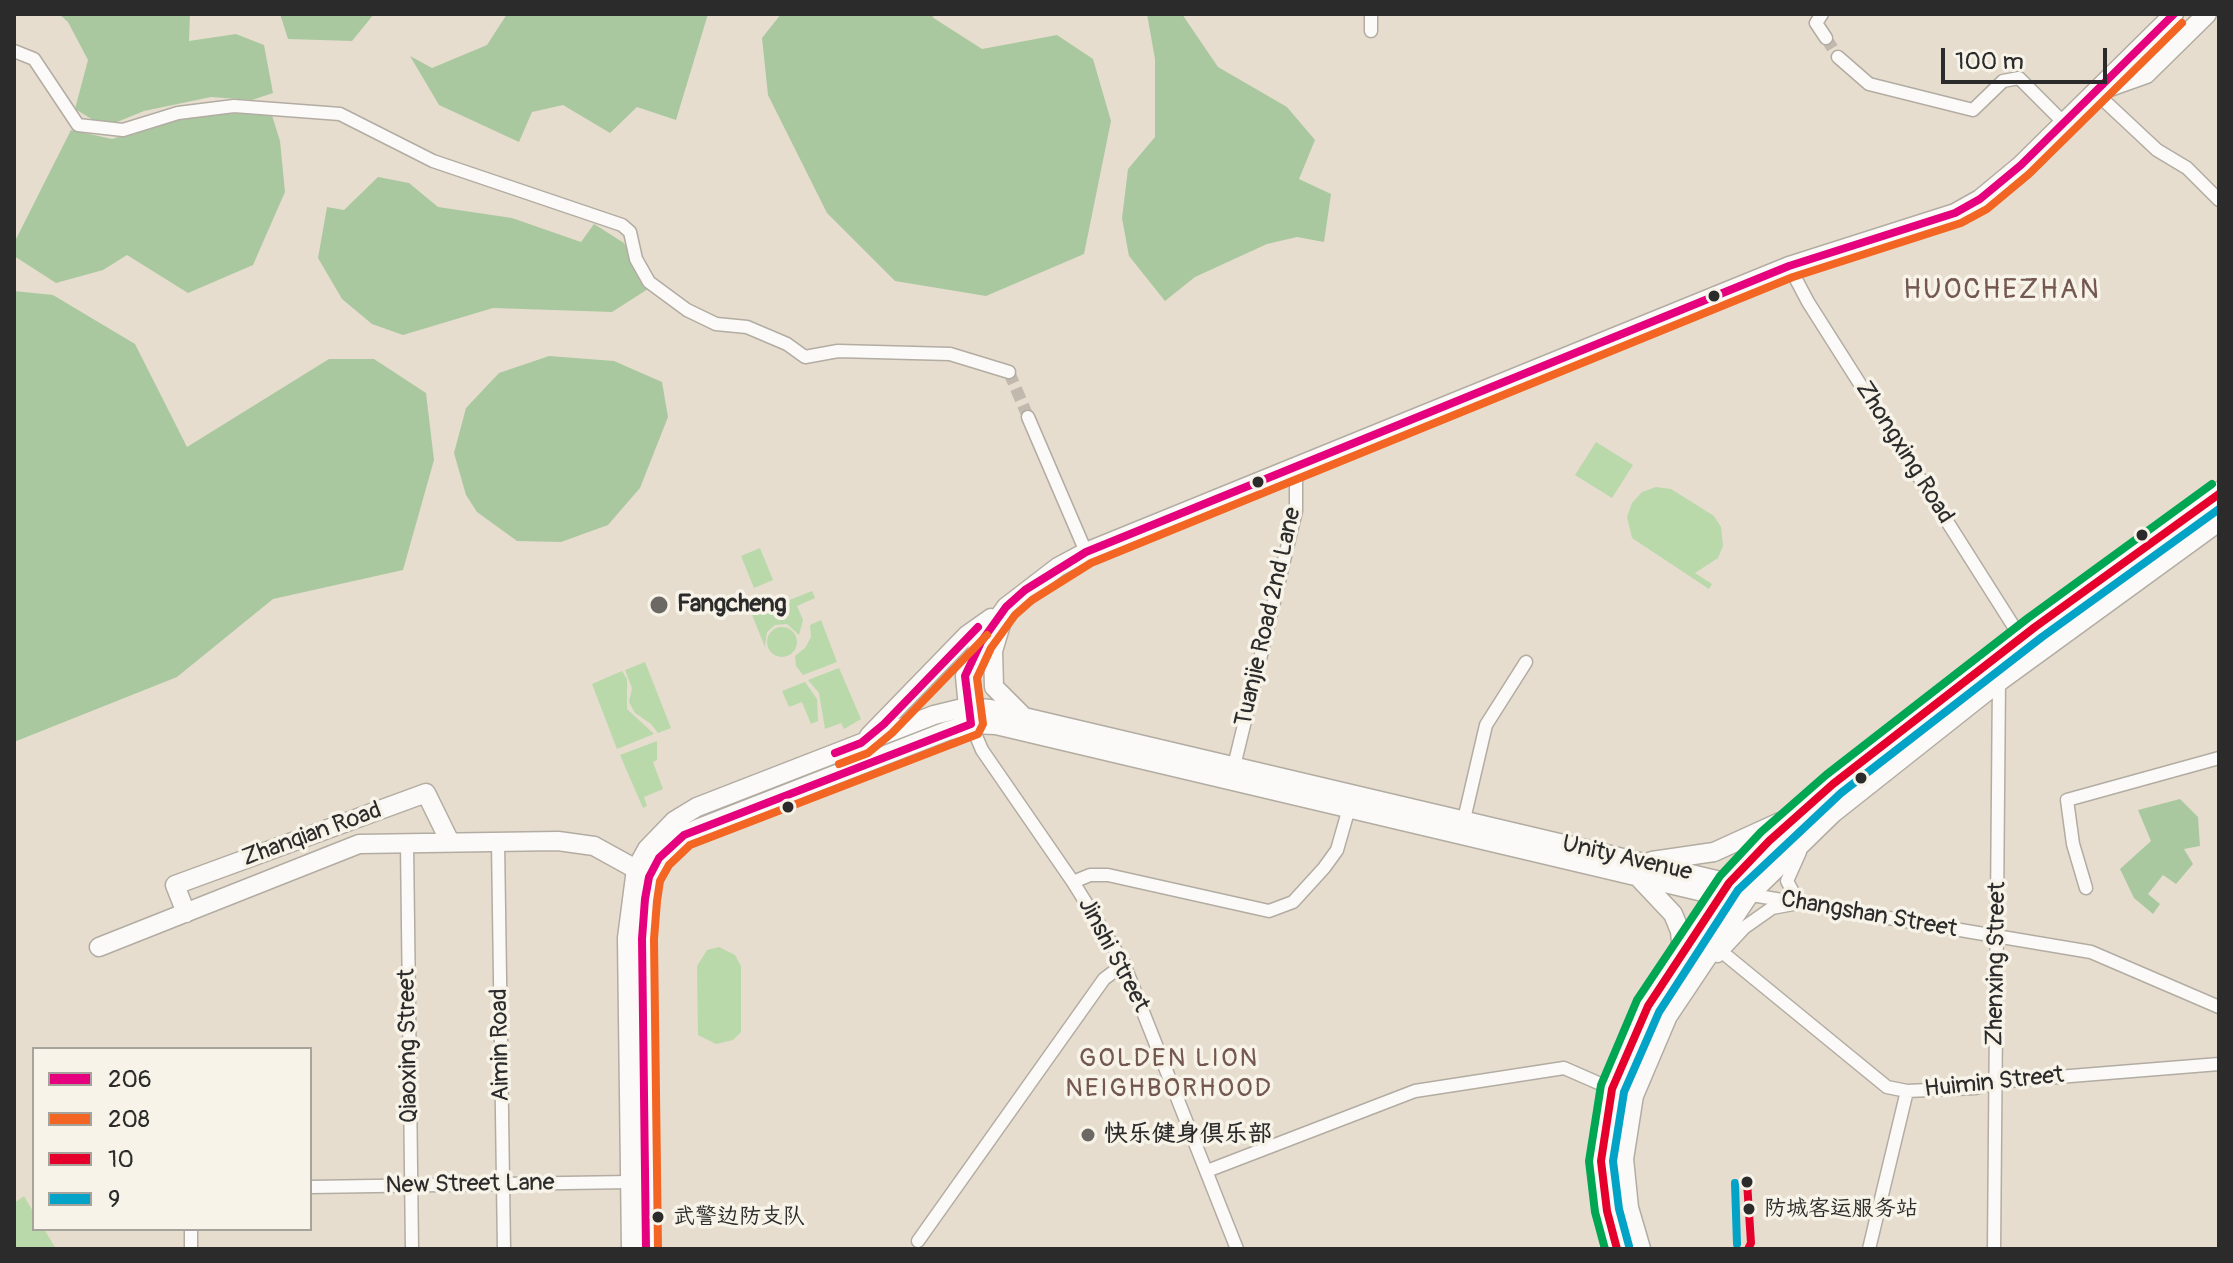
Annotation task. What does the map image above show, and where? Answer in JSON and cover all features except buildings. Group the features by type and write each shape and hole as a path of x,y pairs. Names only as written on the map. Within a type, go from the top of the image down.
{"highway":[{"path":"1617,1249 1607,1211 1601,1161 1612,1089 1648,1006 1682,953 1803,809 2021,638 2219,494"},
{"path":"1638,1249 1626,1208 1621,1159 1631,1095 1665,1015 1732,891 1999,678 2219,518"}],"main road":[{"path":"861,743 921,687 967,635 1036,582 1086,552 1789,266 1955,213 1999,185 2174,14"},
{"path":"2095,92 2146,74 2207,14"},
{"path":"969,716 965,676 981,642 1006,607"},
{"path":"1006,607 993,651 994,687 1024,717"},
{"name":"Unity Avenue","path":"643,873 656,838 697,807 934,715 1024,717 1234,766 1462,828 1732,891"},
{"name":"Unity Avenue","path":"643,873 667,848 704,826 969,716 1349,808 1462,828"},
{"name":"Zhanqian Road","path":"186,913 175,885 426,793 450,842"},
{"path":"1682,953 1680,931 1673,914 1639,869 1714,852 1803,809"},
{"name":"Zhanqian Road","path":"99,947 359,844 558,841 594,846 643,873"},
{"path":"631,1249 627,938 643,873"},
{"path":"643,873 646,1249"}],"street":[{"path":"1371,14 1371,31"},
{"path":"1822,14 1816,23 1826,38"},
{"path":"14,51 34,59 78,125 123,130 178,113 234,106 340,114 433,161 622,225 630,232 636,259 649,282 687,310 716,324 747,327 787,344 805,357 838,351 950,354 1004,367 1009,372"},
{"path":"1838,57 1869,84 1973,110 2003,81 2019,78 2064,123"},
{"path":"2095,92 2157,150 2187,168 2219,200"},
{"name":"Zhongxing Road","path":"1789,266 1808,302 2021,638"},
{"path":"1028,417 1086,552"},
{"name":"Tuanjie Road 2nd Lane","path":"1234,766 1296,511 1296,467"},
{"path":"1462,828 1486,725 1526,662"},
{"name":"Zhenxing Street","path":"1994,1249 1999,678"},
{"name":"Jinshi Street","path":"969,716 982,750 1073,882 1124,964 1237,1249"},
{"path":"2086,888 2073,844 2067,800 2219,758"},
{"path":"1073,882 1090,875 1108,875 1269,911 1293,902 1324,868 1337,850 1349,808"},
{"path":"1665,1015 1745,927 1772,908 1799,903 1787,881 1799,854 1831,811"},
{"name":"Aimin Road","path":"498,842 504,1249"},
{"name":"Qiaoxing Street","path":"407,843 412,1249"},
{"name":"Changshan Street","path":"1732,891 2091,952 2219,1007"},
{"name":"Huimin Street","path":"1722,952 1887,1087 1907,1091 1975,1088 1996,1082 2219,1064"},
{"path":"918,1241 1104,979 1124,964"},
{"path":"1207,1171 1415,1091 1564,1068 1612,1089"},
{"path":"1869,1249 1907,1091"},
{"name":"New Street Lane","path":"312,1187 630,1182"}],"green space":[{"path":"59,14 190,14 189,41 236,34 264,45 273,93 252,100 211,97 144,111 105,127 75,109 88,60 68,22"},
{"path":"280,14 374,14 352,41 288,39"},
{"path":"507,14 708,14 676,120 637,107 610,133 563,105 532,112 519,142 439,105 410,56 432,68 487,45"},
{"path":"781,14 939,14 932,17 982,49 1057,35 1093,59 1111,121 1084,254 986,296 895,281 827,213 768,95 762,38"},
{"path":"1147,14 1182,14 1218,67 1287,107 1315,140 1299,179 1331,194 1324,242 1297,237 1267,244 1195,277 1165,301 1129,256 1122,218 1128,169 1155,137 1155,59"},
{"path":"271,112 280,141 285,192 253,265 188,293 127,255 103,270 56,283 14,256 14,243 71,130 112,139 188,115"},
{"path":"378,177 409,183 438,207 512,218 581,242 594,224 624,243 648,289 612,312 493,308 403,335 372,324 342,299 318,258 327,207 344,210"},
{"path":"14,291 53,295 135,344 187,447 329,359 374,359 426,393 434,460 403,570 273,599 177,677 14,742"},
{"path":"549,356 614,361 662,382 668,417 640,488 608,525 561,542 517,541 477,512 466,495 454,453 466,408 499,373"},
{"path":"1596,442 1633,465 1612,498 1575,475"},
{"path":"1656,487 1671,489 1714,516 1721,527 1723,546 1718,558 1695,573 1712,584 1709,589 1632,538 1627,517 1632,503 1642,492"},
{"path":"760,548 773,580 754,588 741,556"},
{"path":"812,591 815,598 797,606 803,620 799,635 787,624 775,625 767,632 765,647 752,615"},
{"path":"821,620 837,662 803,675 796,666 795,656 805,648 811,637 810,625"},
{"path":"782,627 793,631 797,642 793,653 782,657 771,653 767,642 771,631"},
{"path":"645,662 671,728 658,733 635,713 629,702 632,688 625,670"},
{"path":"839,668 861,719 844,729 841,723 825,729 819,693 808,680"},
{"path":"622,671 627,679 627,709 654,734 617,749 592,684"},
{"path":"805,682 817,699 818,721 811,724 802,702 789,707 782,691"},
{"path":"657,741 657,760 653,762 663,789 644,797 647,806 643,808 620,755"},
{"path":"2180,799 2198,817 2200,846 2184,849 2193,864 2176,884 2163,875 2148,894 2160,904 2153,914 2134,898 2120,869 2151,841 2138,810"},
{"path":"719,947 735,955 741,966 741,1032 733,1040 716,1044 698,1035 697,966 707,950"},
{"path":"24,1196 32,1210 32,1231 45,1231 56,1249 14,1249 14,1203"}],"tunnel":[{"path":"1826,38 1838,57"},
{"path":"1009,372 1028,417"}],"transit line":[{"name":"206","path":"646,1249 642,939 645,899 649,877 659,858 684,835 971,724 965,676 981,642 1006,607 1025,590 1086,552 1789,266 1955,213 1980,199 2021,165 2174,14"},
{"name":"208","path":"658,1249 654,939 657,901 660,881 669,865 690,845 978,734 983,724 977,678 991,648 1015,615 1032,600 1091,563 1793,277 1961,223 1987,209 2029,174 2182,23"},
{"path":"1605,1249 1595,1212 1589,1161 1601,1085 1637,1000 1720,876 1761,832 1826,775 2028,618 2212,484"},
{"name":"10","path":"1617,1249 1607,1211 1601,1161 1612,1089 1648,1006 1729,883 1769,841 1833,784 2035,627 2219,494"},
{"name":"9","path":"1629,1246 1619,1209 1613,1161 1624,1092 1659,1012 1738,890 1841,793 2042,637 2219,509"},
{"name":"206","path":"835,753 861,743 884,724 978,627"},
{"name":"208","path":"839,764 868,753 892,733 987,635"},
{"name":"10","path":"1747,1182 1751,1243 1748,1249"},
{"name":"9","path":"1735,1183 1737,1244"}],"place":[{"name":"Fangcheng","path":"659,605"},
{"name":"快乐健身俱乐部","path":"1088,1135"},
{"name":"防城客运服务站","path":"1749,1209"},
{"name":"武警边防支队","path":"658,1217"}],"district":[{"name":"HUOCHEZHAN","path":"2002,291"},
{"name":"GOLDEN LION NEIGHBORHOOD","path":"1169,1074"}]}
